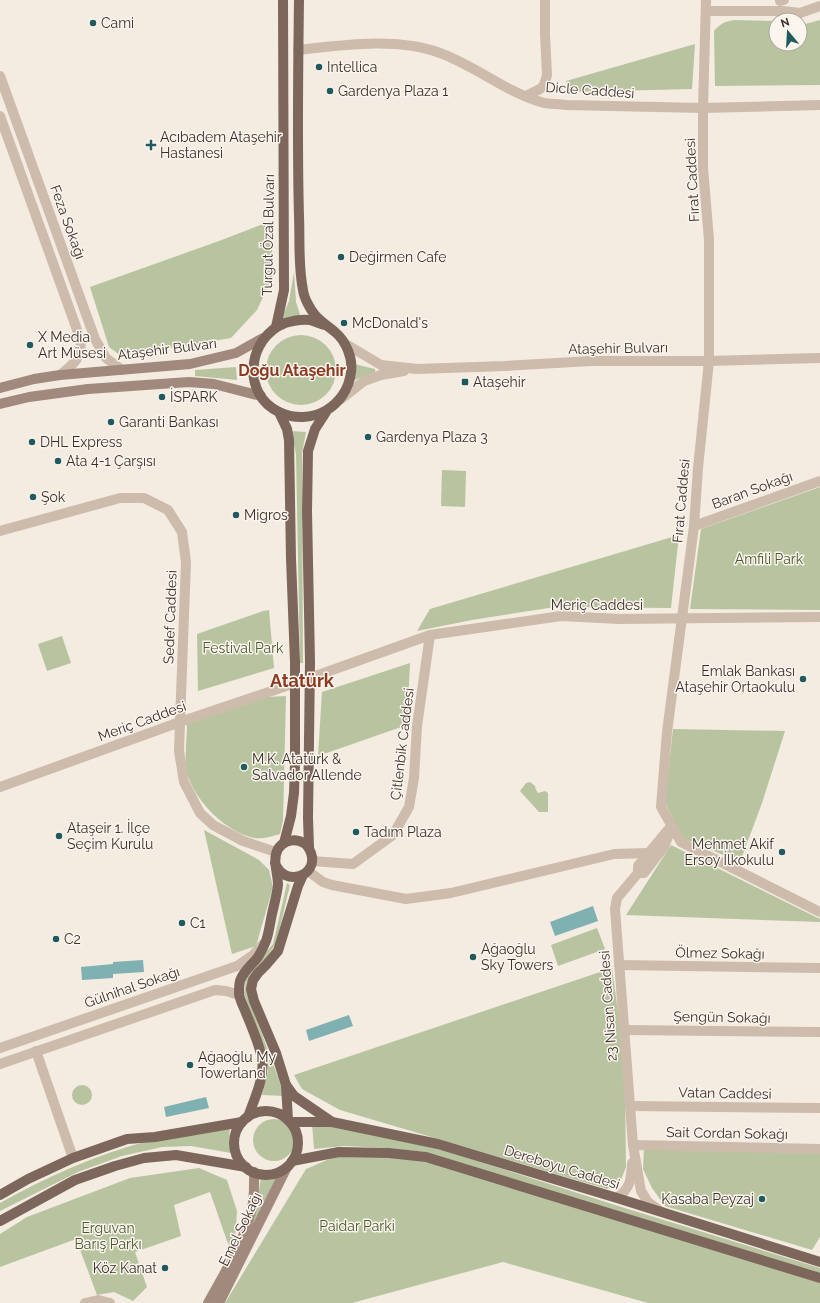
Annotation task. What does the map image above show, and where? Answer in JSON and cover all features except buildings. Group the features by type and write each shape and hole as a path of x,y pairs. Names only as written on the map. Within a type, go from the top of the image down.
{"main road":[{"name":"Turgut Özal Bulvarı","path":"276,327 284,290 283,0"},
{"path":"289,1121 286,1085 276,1053 254,1001 251,989 253,980 278,950 298,886 312,861 312,855 309,847 308,818 310,678 307,511 308,451 315,429 326,412 341,399 348,386 351,371 350,357 344,343 336,333 314,314 302,289 300,258 298,0"},
{"path":"325,325 309,320 292,321 276,327 263,338 256,352 253,367 255,382 261,396 269,405 279,412 296,418 312,417 326,412"},
{"name":"Ataşehir Bulvarı","path":"0,388 34,379 60,375 190,364 236,353 263,338"},
{"path":"0,404 29,397 88,389 190,382 214,384 261,396"},
{"path":"279,412 287,429 289,440 295,683 294,793 291,816 284,843"},
{"path":"245,1120 263,1072 262,1058 239,995 240,981 243,974 258,957 266,941 278,886 278,873 275,863 276,852 284,843 294,840 300,841 309,847"},
{"path":"275,863 280,872 291,878 305,873"},
{"path":"286,1085 294,1096 332,1122"},
{"path":"0,1221 75,1180 144,1158 176,1155 250,1170 262,1174 279,1172 289,1164 296,1155 298,1141 297,1134 289,1121 278,1113 255,1113 245,1120 237,1130 235,1151 239,1160 250,1170"},
{"path":"0,1195 28,1179 72,1158 127,1140 155,1137 245,1120"},
{"name":"Dereboyu Caddesi","path":"289,1121 332,1122 438,1144 660,1211 820,1262"},
{"path":"289,1164 339,1152 389,1153 426,1157 820,1278"},
{"name":"Emel Sokağı","path":"219,1303 289,1164"},
{"name":"Emel Sokağı","path":"208,1303 243,1237 252,1211 254,1191 250,1170"}],"street":[{"path":"526,96 540,89 544,85 547,75 544,34 544,0"},
{"name":"Fırat Caddesi","path":"706,0 703,168 709,240 709,360 698,468 694,526 667,732 661,807 681,842 820,912"},
{"path":"706,11 782,3 800,13 820,6"},
{"name":"Dicle Caddesi","path":"298,50 352,45 402,44 440,52 526,96 546,103 566,105 703,108 820,105"},
{"name":"Feza Sokağı","path":"0,76 95,339 106,358 122,370"},
{"name":"Feza Sokağı","path":"0,116 80,338 81,346 75,363 60,375"},
{"name":"Ataşehir Bulvarı","path":"344,343 381,365 417,368 505,366 590,361 820,358"},
{"name":"Ataşehir Bulvarı","path":"341,399 364,381 381,375 417,368"},
{"name":"Baran Sokağı","path":"694,526 820,481"},
{"name":"Sedef Caddesi","path":"0,531 120,498 144,498 168,510 182,532 186,562 179,751 184,782 200,813 214,825 244,841 276,852"},
{"name":"Meriç Caddesi","path":"310,678 430,635 561,616 619,619 820,617"},
{"name":"Çitlenbik Caddesi","path":"312,861 353,864 393,835 409,807 414,778 417,726 430,635"},
{"name":"Meriç Caddesi","path":"0,787 180,722 295,683"},
{"path":"672,827 664,847 644,873 638,873 638,866 672,827"},
{"path":"305,873 332,885 406,899 451,893 614,854 648,853"},
{"name":"23 Nisan Caddesi","path":"633,1145 615,909 617,898 638,873"},
{"name":"Gülnihal Sokağı","path":"0,1048 237,966 253,955 266,941"},
{"name":"Ölmez Sokağı","path":"619,965 820,968"},
{"path":"0,1064 215,990 226,991 239,995"},
{"name":"Şengün Sokağı","path":"624,1030 820,1032"},
{"path":"36,1051 72,1158"},
{"name":"Vatan Caddesi","path":"630,1106 820,1108"},
{"path":"617,1198 626,1191 631,1178 633,1145"},
{"path":"633,1145 642,1190 648,1202 660,1211"},
{"name":"Sait Cordan Sokağı","path":"633,1145 820,1150"},
{"path":"85,1303 98,1300 110,1303"}],"green space":[{"path":"820,20 820,85 715,86 714,31 718,26 728,21 768,21 768,52 808,52 808,23"},
{"path":"695,44 692,89 568,92 566,81"},
{"path":"271,221 273,275 257,310 231,338 121,356 109,347 90,287"},
{"path":"294,272 296,302 301,318 281,320 289,301"},
{"path":"294,335 308,335 321,341 330,350 334,356 336,370 334,384 326,395 315,403 308,405 294,405 287,403 276,395 268,384 266,377 266,363 268,356 276,345 287,337"},
{"path":"350,363 375,369 375,372 348,384"},
{"path":"236,367 237,380 195,376 195,370"},
{"path":"291,431 306,432 302,454 303,663 300,663 296,454"},
{"path":"442,470 466,471 465,507 441,506"},
{"name":"Amfili Park","path":"820,487 820,610 690,609 701,529"},
{"path":"679,535 671,608 555,607 472,620 417,631 430,609"},
{"name":"Festival Park","path":"269,610 274,668 198,691 197,634"},
{"path":"62,636 71,663 47,671 38,644"},
{"path":"410,663 407,725 318,756 322,692"},
{"path":"286,696 283,821 280,834 269,837 254,838 231,828 222,822 206,806 193,788 186,766 187,724 267,697"},
{"path":"673,729 785,731 762,803 740,862 683,838 665,803"},
{"path":"530,782 535,786 538,793 545,791 548,793 548,812 539,812 520,791 526,783"},
{"path":"204,830 259,860 269,870 273,887 256,946 232,954"},
{"path":"671,845 820,919 820,922 626,915"},
{"path":"287,883 290,885 276,944 250,978 250,1002 285,1096 262,1095 268,1071 265,1055 244,993 246,979 250,971 273,944"},
{"path":"597,928 605,949 558,966 551,945"},
{"path":"612,968 619,1019 625,1095 626,1167 621,1180 607,1189 340,1110 302,1089 294,1075"},
{"path":"82,1085 89,1088 92,1095 89,1102 82,1105 75,1102 72,1095 75,1088"},
{"path":"274,1119 289,1125 295,1140 289,1155 274,1161 259,1155 253,1140 259,1125"},
{"path":"312,1123 350,1127 443,1150 820,1268 820,1273 426,1152 388,1148 344,1146 314,1149"},
{"path":"230,1125 229,1138 231,1153 191,1146 162,1147 122,1156 78,1172 0,1211 0,1203 35,1184 91,1159 130,1146 179,1134"},
{"path":"644,1148 820,1150 820,1237 812,1250 665,1206 652,1188 643,1169"},
{"name":"Paidar Parki","path":"341,1154 426,1157 820,1283 820,1303 648,1303 503,1262 352,1303 225,1303 306,1169"},
{"name":"Erguvan Barış Parkı","path":"199,1168 227,1180 237,1211 234,1253 227,1241 210,1192 174,1205 181,1236 135,1252 147,1287 133,1301 114,1292 97,1295 76,1239 0,1267 0,1234 27,1217 130,1178"},
{"path":"261,1178 285,1178 246,1237 254,1220"}],"water":[{"path":"593,906 598,921 555,936 550,922"},
{"path":"143,960 144,972 113,974 113,978 82,980 81,967 113,964 113,962"},
{"path":"349,1015 353,1026 309,1041 306,1030"},
{"path":"206,1097 209,1108 166,1117 164,1107"}],"place":[{"name":"Cami","path":"93,23"},
{"name":"Intellica","path":"319,67"},
{"name":"Gardenya Plaza 1","path":"330,91"},
{"name":"Acıbadem Ataşehir Hastanesi","path":"151,145"},
{"name":"Değirmen Cafe","path":"341,257"},
{"name":"McDonald's","path":"344,323"},
{"name":"X Media Art Müsesi","path":"30,345"},
{"name":"Ataşehir","path":"465,382"},
{"name":"İSPARK","path":"162,397"},
{"name":"Garanti Bankası","path":"111,422"},
{"name":"Gardenya Plaza 3","path":"368,437"},
{"name":"DHL Express","path":"32,442"},
{"name":"Ata 4-1 Çarşısı","path":"58,461"},
{"name":"Şok","path":"33,497"},
{"name":"Migros","path":"236,515"},
{"name":"Emlak Bankası Ataşehir Ortaokulu","path":"803,679"},
{"name":"M.K. Atatürk & Salvador Allende","path":"244,767"},
{"name":"Tadım Plaza","path":"356,832"},
{"name":"Ataşeir 1. İlçe Seçim Kurulu","path":"59,836"},
{"name":"Mehmet Akif Ersoy İlkokulu","path":"782,852"},
{"name":"C1","path":"182,923"},
{"name":"C2","path":"56,939"},
{"name":"Ağaoğlu Sky Towers","path":"473,957"},
{"name":"Ağaoğlu My Towerland","path":"190,1065"},
{"name":"Kasaba Peyzaj","path":"762,1199"},
{"name":"Köz Kanat","path":"165,1268"}],"district":[{"name":"Doğu Ataşehir","path":"292,370"},
{"name":"Atatürk","path":"302,680"}]}
